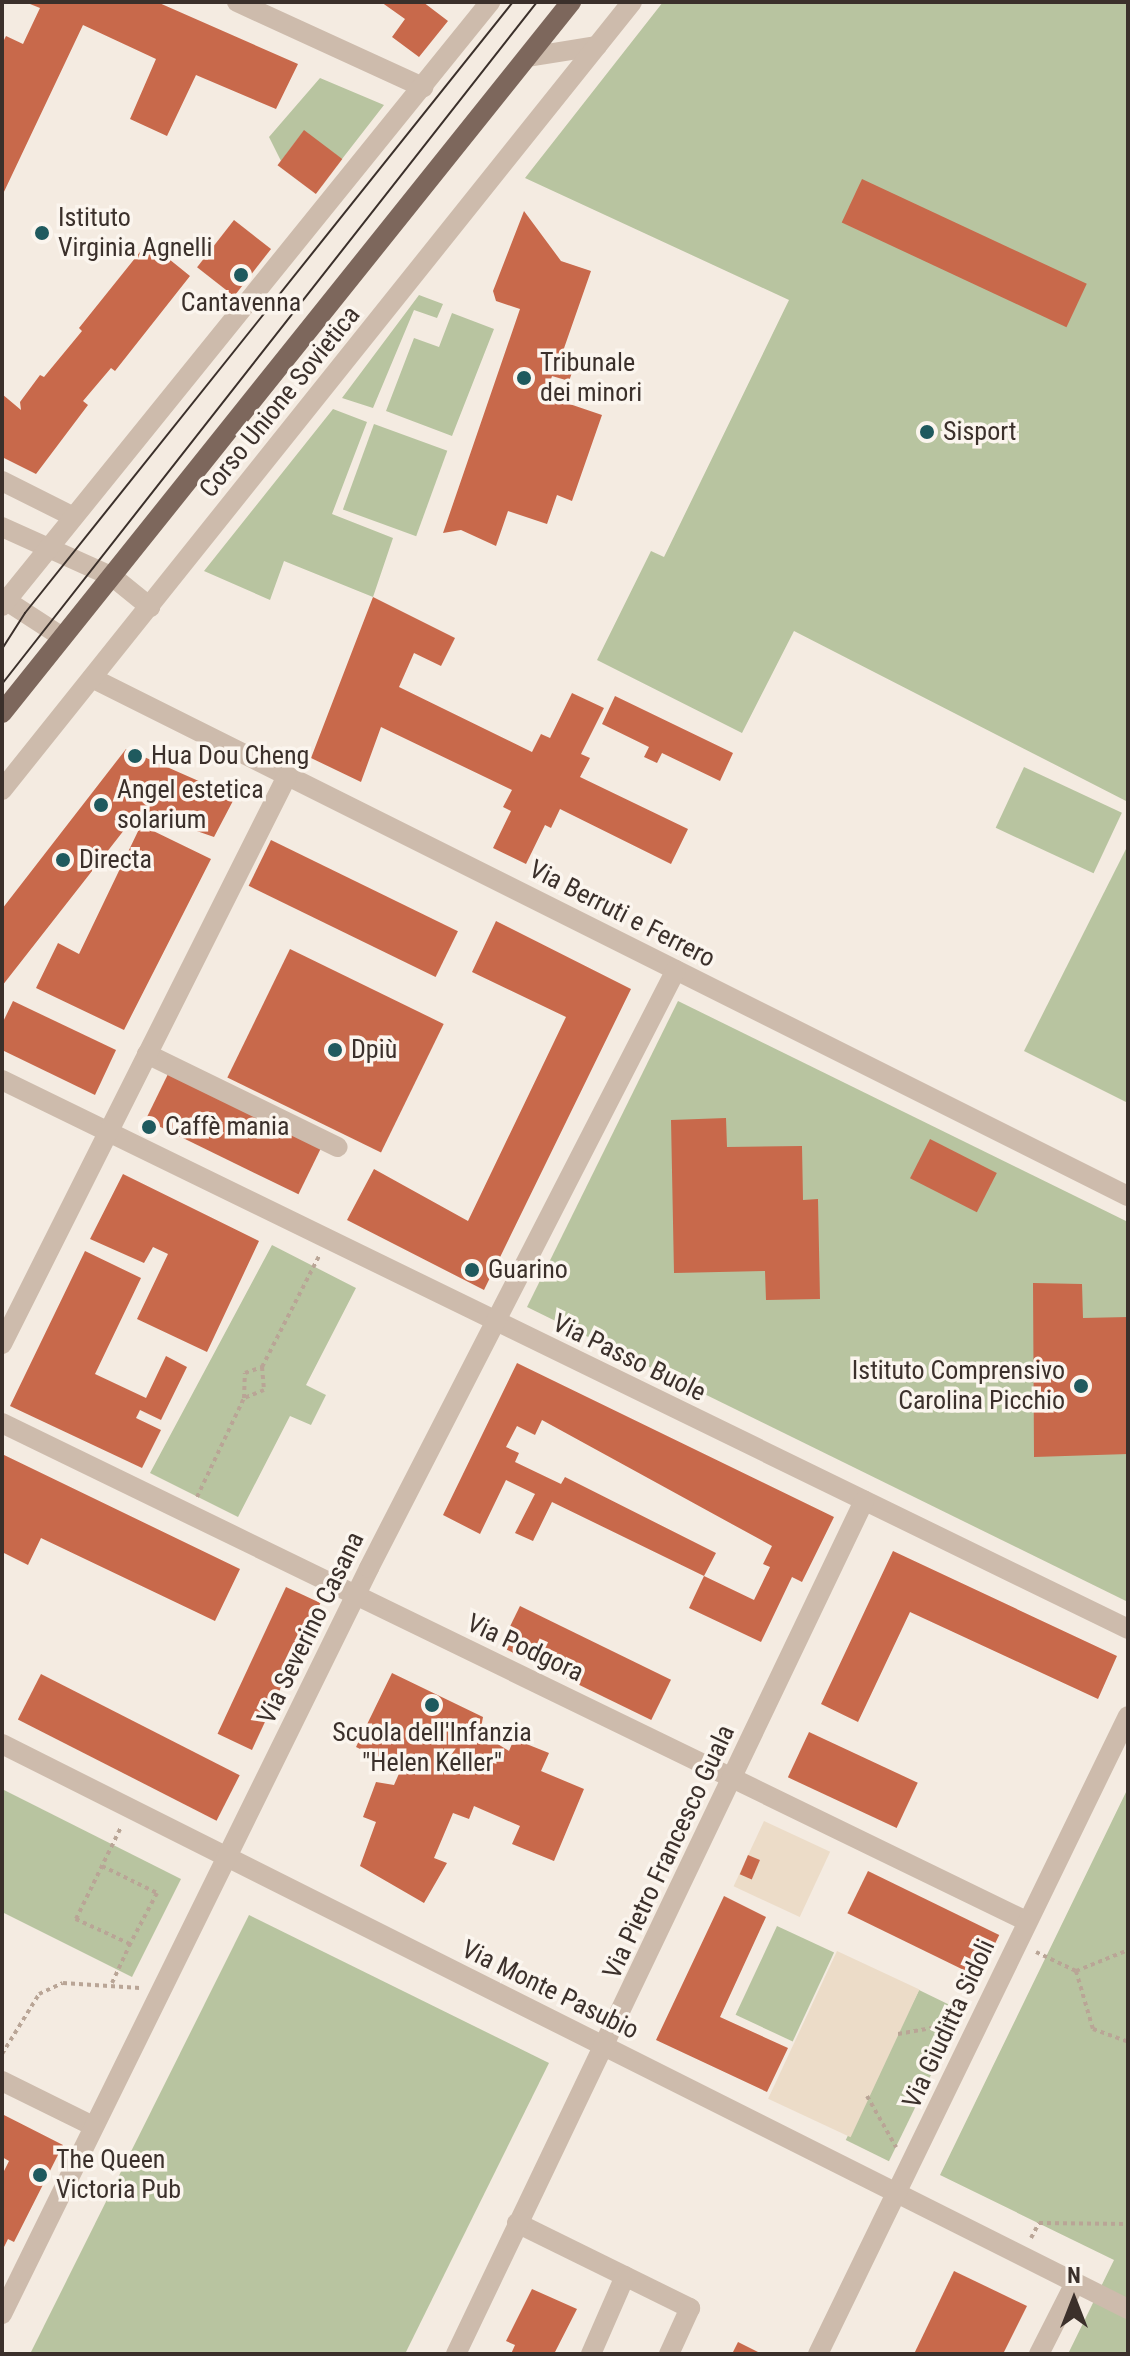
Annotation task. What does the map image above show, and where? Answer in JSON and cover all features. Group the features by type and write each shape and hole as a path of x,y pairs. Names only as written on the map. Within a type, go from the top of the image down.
{"main road":[{"name":"Corso Unione Sovietica","path":"2,713 571,2"}],"street":[{"path":"237,2 423,87"},
{"path":"62,637 3,601 490,2"},
{"name":"Corso Unione Sovietica","path":"2,790 632,2"},
{"path":"528,57 597,46"},
{"path":"2,481 74,517"},
{"path":"2,527 113,577 150,607"},
{"name":"Via Berruti e Ferrero","path":"92,678 1128,1196"},
{"path":"2,1344 287,776"},
{"name":"Via Severino Casana","path":"2,2314 91,2125 355,1596 493,1321 676,970"},
{"path":"147,1054 338,1147"},
{"name":"Via Passo Buole","path":"2,1080 1128,1629"},
{"name":"Via Podgora","path":"2,1423 1026,1921"},
{"name":"Via Pietro Francesco Guala","path":"456,2354 864,1501"},
{"name":"Via Giuditta Sidoli","path":"818,2354 900,2192 1026,1921 1128,1716"},
{"name":"Via Monte Pasubio","path":"2,1744 1128,2309"},
{"path":"2,2081 91,2125"},
{"path":"517,2223 690,2308 669,2354"},
{"path":"591,2354 625,2276"},
{"path":"1039,2354 1075,2283"}],"path":[{"path":"244,1398 264,1390 262,1367 328,1240"},
{"path":"189,1514 244,1398 245,1373 262,1367"},
{"path":"130,1810 76,1919 130,1944"},
{"path":"102,1866 157,1893 112,1983"},
{"path":"1016,1943 1076,1971 1128,1950"},
{"path":"1076,1971 1093,2029 1128,2042"},
{"path":"2,2054 39,1994 63,1983 112,1983 158,1993"},
{"path":"898,2034 956,2023"},
{"path":"867,2096 896,2147"},
{"path":"1022,2255 1039,2223 1128,2224"}],"green space":[{"name":"Sisport","path":"663,2 1128,2 1128,802 794,631 742,733 597,660 651,551 664,557 789,300 525,178"},
{"path":"320,78 384,105 342,159 303,132 281,161 269,137"},
{"path":"419,295 443,304 437,318 414,310 373,408 342,398"},
{"path":"452,313 494,329 452,436 386,411 414,338 439,347"},
{"path":"333,409 367,422 332,514 393,538 373,597 284,561 270,600 204,571"},
{"path":"374,424 447,451 416,536 343,510"},
{"path":"1024,767 1122,813 1094,873 996,828"},
{"path":"1128,850 1128,1103 1024,1051"},
{"path":"678,1001 1128,1222 1128,1602 527,1307"},
{"path":"272,1245 356,1288 306,1385 326,1395 311,1425 290,1416 238,1517 150,1473"},
{"path":"1128,1788 1128,2354 1068,2354 1114,2260 940,2175"},
{"path":"2,1789 181,1879 132,1977 2,1912"},
{"path":"249,1915 549,2063 405,2354 30,2354"},
{"path":"777,1926 834,1953 793,2041 736,2015"},
{"path":"919,1990 962,2011 889,2161 846,2140"}],"shaded area":[{"path":"764,1821 830,1852 800,1917 734,1886"},
{"path":"837,1951 919,1989 851,2137 768,2099"}],"building":[{"path":"25,2 157,2 298,64 276,109 196,75 167,136 130,119 156,59 83,25 2,196 2,44 6,36 23,44 40,8"},
{"path":"381,2 423,2 448,21 419,57 392,37 405,19"},
{"path":"304,130 342,159 316,194 278,165"},
{"path":"862,179 1087,284 1066,327 842,223"},
{"name":"Tribunale dei minori","path":"524,211 561,261 591,271 562,354 577,359 569,381 552,376 546,396 602,415 572,501 557,495 547,524 508,511 496,546 461,530 443,533 520,309 496,301 493,291"},
{"path":"234,220 271,249 234,296 197,267"},
{"path":"148,242 190,276 115,371 111,368 83,401 88,405 36,474 2,457 2,394 21,410 20,402 40,375 44,377 82,331 79,328"},
{"path":"373,597 455,638 441,666 414,653 399,687 532,752 541,734 550,738 572,693 604,708 581,754 590,758 580,777 688,829 671,864 560,809 551,828 545,825 526,864 493,848 511,811 503,807 512,790 381,727 361,782 311,758"},
{"path":"615,696 733,753 720,781 662,753 657,763 644,757 649,747 602,724"},
{"path":"126,749 235,797 214,837 139,811 2,986 2,909"},
{"path":"141,825 211,859 124,1030 36,988 58,943 79,954"},
{"path":"271,840 458,931 436,977 249,886"},
{"path":"496,921 631,989 484,1290 347,1220 374,1169 468,1221 566,1017 472,972"},
{"name":"Dpiù","path":"290,949 444,1024 381,1152 227,1078"},
{"path":"13,1001 116,1050 95,1095 2,1050 2,1024"},
{"path":"168,1074 321,1149 298,1194 146,1120"},
{"path":"726,1118 727,1147 802,1146 803,1200 818,1199 820,1299 766,1300 765,1271 674,1273 671,1120"},
{"path":"930,1139 997,1173 977,1212 910,1178"},
{"path":"123,1174 259,1241 207,1352 137,1319 168,1254 153,1247 144,1263 90,1239"},
{"path":"85,1251 141,1278 95,1374 146,1398 166,1356 187,1367 161,1420 140,1410 136,1418 161,1430 142,1468 10,1406"},
{"name":"Istituto Comprensivo Carolina Picchio","path":"1033,1283 1082,1284 1083,1318 1128,1317 1128,1454 1034,1457"},
{"path":"517,1363 834,1517 802,1582 792,1577 761,1642 689,1608 704,1576 552,1502 533,1541 515,1533 535,1494 506,1480 480,1534 443,1515","holes":["542,1420 772,1546 763,1564 770,1567 754,1600 704,1576 716,1553 565,1477 561,1484 515,1462 519,1453 506,1447 517,1426 535,1435"]},
{"path":"2,1454 240,1569 215,1621 41,1538 28,1565 2,1552"},
{"path":"893,1551 1117,1656 1098,1699 910,1612 858,1722 821,1704"},
{"path":"286,1587 320,1603 252,1750 218,1734"},
{"path":"520,1606 671,1680 651,1720 500,1646"},
{"path":"392,1673 483,1717 480,1733 509,1751 514,1739 549,1753 541,1771 584,1789 554,1861 512,1844 520,1826 474,1806 469,1819 453,1813 434,1858 447,1863 424,1903 360,1866 376,1822 363,1817 376,1782 394,1785 401,1769 356,1747"},
{"path":"41,1674 240,1775 217,1821 18,1719"},
{"path":"809,1732 918,1783 897,1828 788,1777"},
{"path":"748,1855 760,1860 752,1879 740,1874"},
{"path":"868,1871 999,1935 979,1977 847,1913"},
{"path":"724,1896 766,1917 720,2017 788,2048 767,2092 656,2040"},
{"path":"2,2114 63,2145 14,2242 8,2239 2,2251 2,2175 9,2161 2,2157"},
{"path":"954,2271 1027,2306 1003,2354 914,2354"},
{"path":"532,2289 577,2309 554,2354 511,2354 515,2345 506,2341"},
{"path":"738,2342 762,2354 732,2354"}],"tram line":[{"path":"2,649 25,613 513,2"},
{"path":"2,684 537,2"}],"place":[{"name":"Istituto Virginia Agnelli","path":"42,233"},
{"name":"Cantavenna","path":"241,275"},
{"name":"Tribunale dei minori","path":"524,378"},
{"name":"Sisport","path":"927,432"},
{"name":"Hua Dou Cheng","path":"135,756"},
{"name":"Angel estetica solarium","path":"101,805"},
{"name":"Directa","path":"63,860"},
{"name":"Dpiù","path":"335,1050"},
{"name":"Caffè mania","path":"149,1127"},
{"name":"Guarino","path":"472,1270"},
{"name":"Istituto Comprensivo Carolina Picchio","path":"1081,1386"},
{"name":"Scuola dell'Infanzia \"Helen Keller\"","path":"432,1705"},
{"name":"The Queen Victoria Pub","path":"40,2175"}]}
